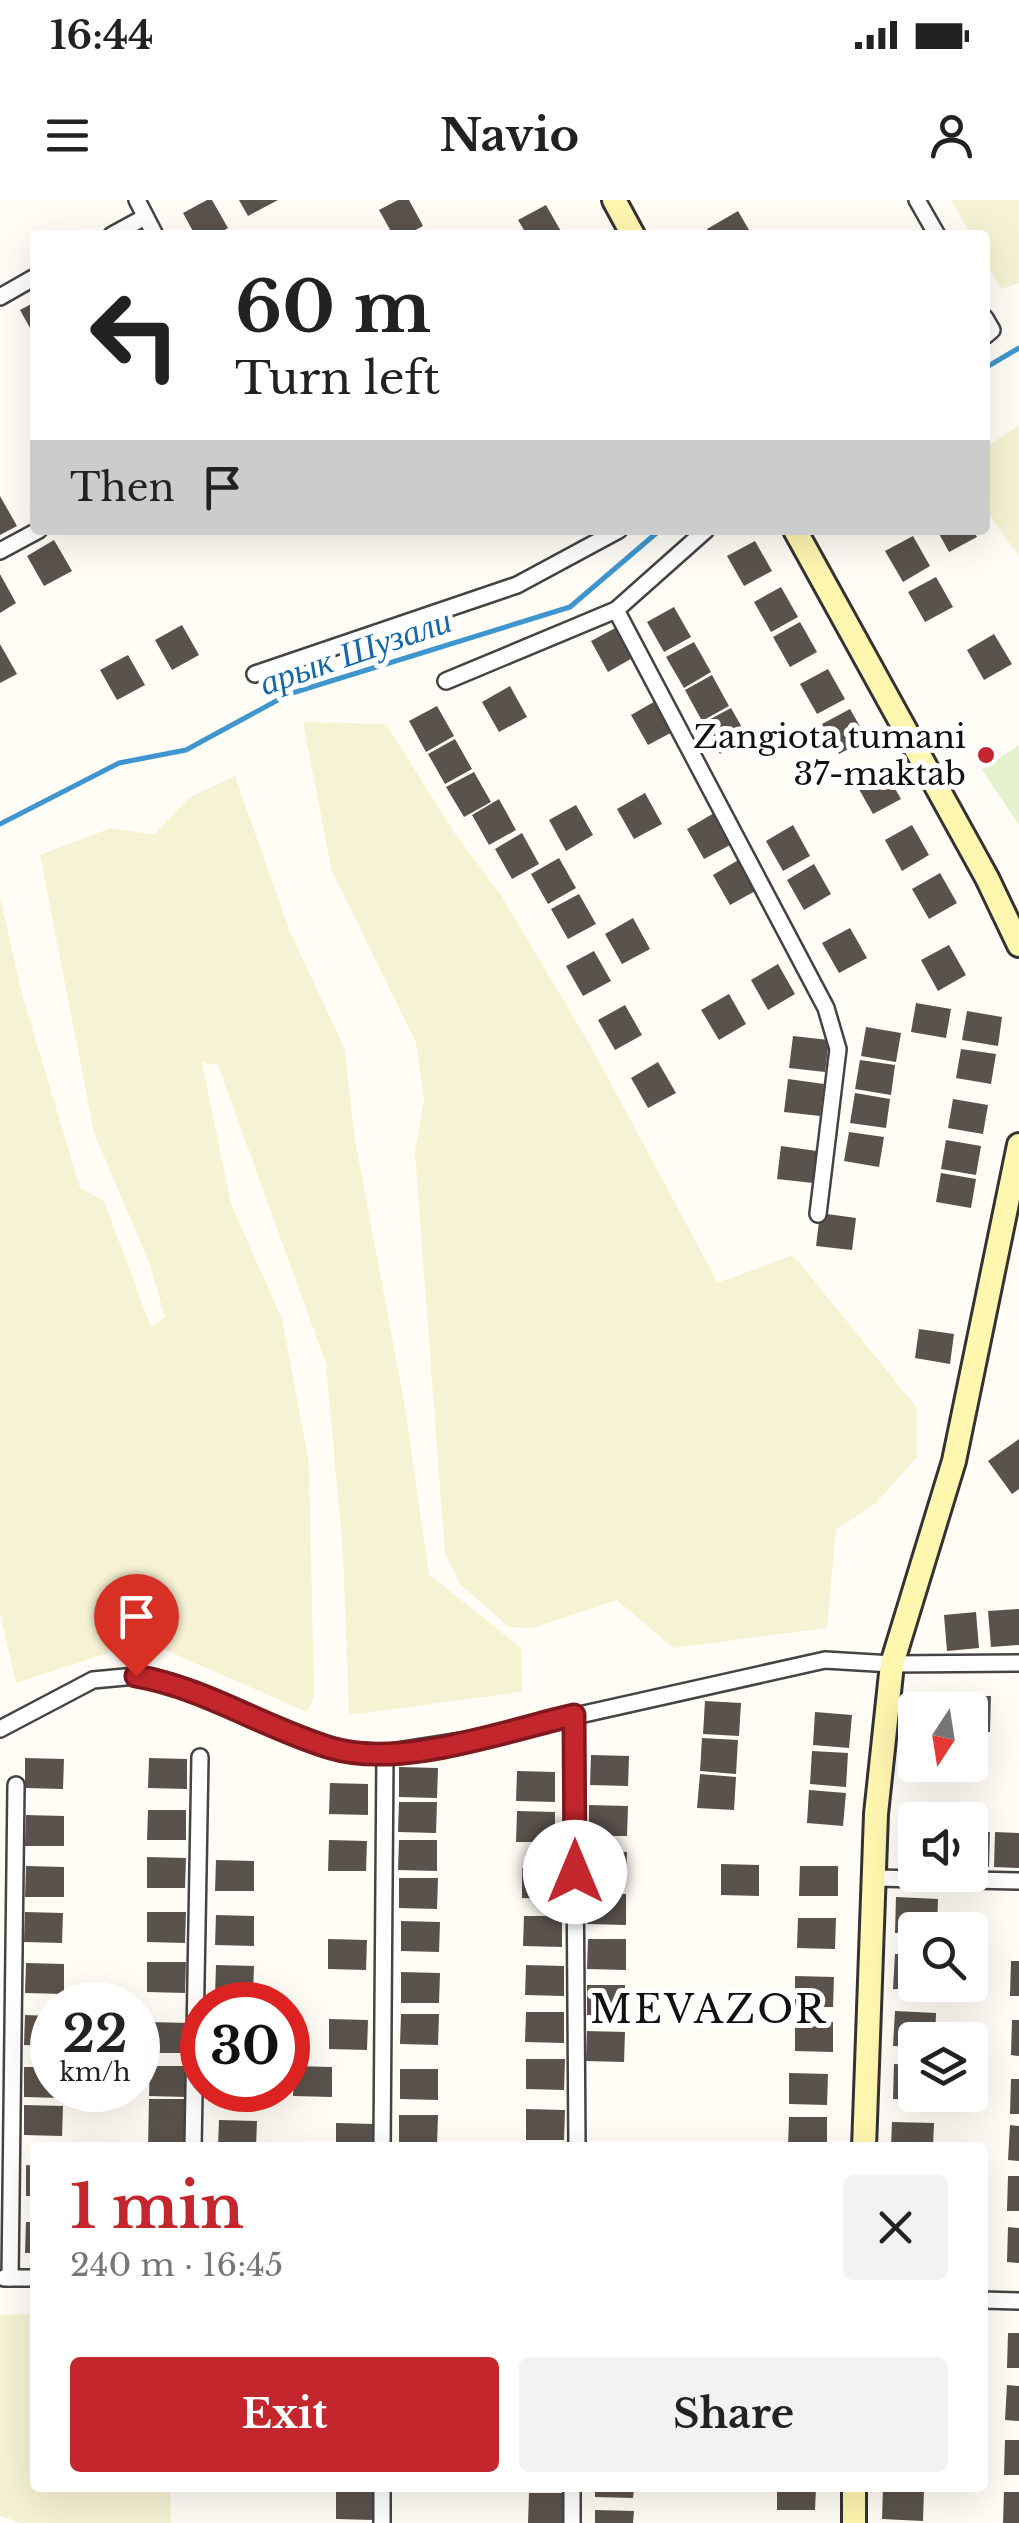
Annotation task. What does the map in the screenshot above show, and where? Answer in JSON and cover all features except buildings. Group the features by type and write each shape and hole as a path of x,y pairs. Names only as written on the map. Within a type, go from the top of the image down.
{"main road":[{"path":"614,200 630,230"},
{"path":"798,535 1019,944"},
{"path":"864,2142 874,1878 892,1664 954,1461 1019,1146"},
{"path":"854,2492 854,2523"}],"street":[{"path":"136,200 152,230"},
{"path":"918,200 935,230"},
{"path":"121,230 145,217"},
{"path":"0,296 30,280"},
{"path":"0,551 30,535"},
{"path":"256,674 517,585 610,535"},
{"path":"446,681 616,610 700,535"},
{"path":"616,610 826,1008 838,1048 818,1214"},
{"path":"0,1729 94,1680 136,1676 171,1682 334,1749 384,1754 825,1660 1019,1663"},
{"path":"574,1715 577,2142"},
{"path":"382,2142 384,1754"},
{"path":"193,2142 200,1757"},
{"path":"5,2278 16,1785"},
{"path":"874,1878 1019,1882"},
{"path":"988,2300 1019,2301"},
{"path":"382,2492 382,2523"},
{"path":"572,2492 572,2523"}],"shaded area":[{"path":"951,200 1019,200 1019,283 1001,289 990,269 990,230 968,230"},
{"path":"1019,425 1019,557 990,516 990,445"},
{"path":"303,722 386,724 454,832 501,895 593,1050 718,1283 793,1255 917,1408 917,1457 876,1503 836,1530 827,1628 673,1648 617,1600 532,1628 509,1627 461,1585 445,1555 415,1152 424,1100 416,1042 332,872"},
{"path":"235,776 290,932 344,1047 355,1139 404,1401 429,1574 521,1648 522,1692 349,1715 343,1553 326,1364 218,1065 202,1062 231,1204 282,1319 309,1462 314,1697 307,1712 145,1641 16,1683 0,1614 0,897 22,994 80,1188 104,1201 151,1327 165,1317 149,1262 94,1133 40,855 111,828 154,835 190,797"},
{"path":"30,2314 30,2492 170,2492 171,2523 21,2523 0,2516 0,2315"}],"green space":[{"path":"1019,745 1019,825 982,770"}],"waterway":[{"name":"арык Шузали","path":"990,365 1019,348"},
{"name":"арык Шузали","path":"0,824 119,763 186,750 289,694 570,607 654,535"}],"place":[{"name":"Zangiota tumani 37-maktab","path":"986,755"}],"district":[{"name":"MEVAZOR","path":"709,2009"}],"route":[{"path":"136,1676 171,1682 334,1749 384,1754 468,1740 574,1715 575,1872"}]}
